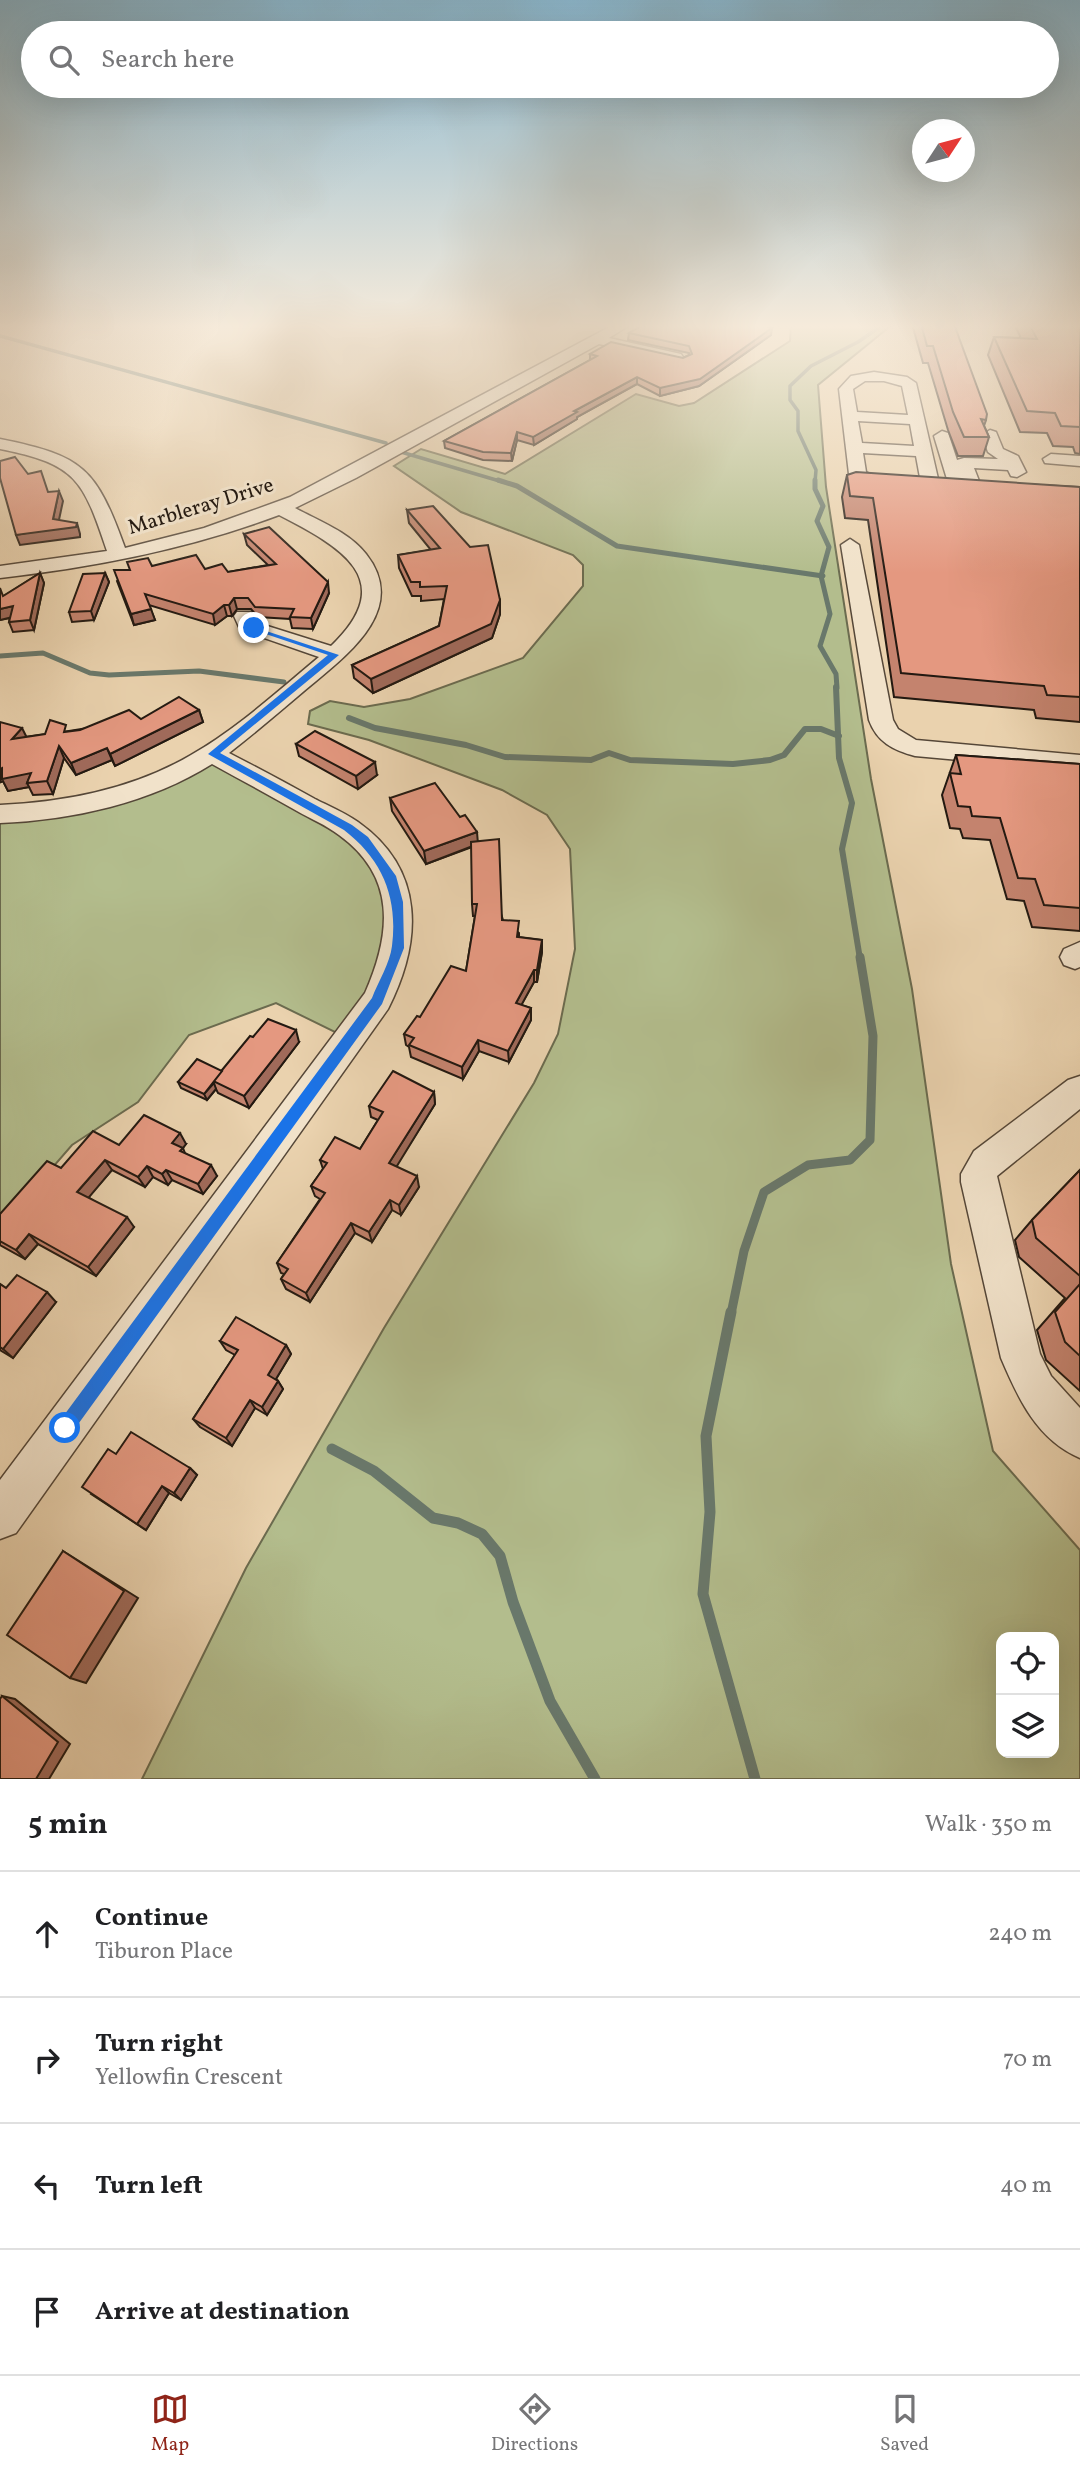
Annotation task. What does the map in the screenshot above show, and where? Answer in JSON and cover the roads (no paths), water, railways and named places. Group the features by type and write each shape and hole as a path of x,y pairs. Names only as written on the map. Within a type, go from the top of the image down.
{"street":[{"name":"Marbleray Drive","path":"0,572 118,555 204,534 280,508 327,486 472,407"},
{"path":"852,418 854,407"},
{"path":"852,418 867,407"},
{"path":"914,407 920,437"},
{"path":"852,418 920,437 969,480 1019,477 1012,459 996,452 990,435"},
{"path":"852,418 920,437"},
{"path":"852,418 920,437"},
{"path":"942,436 969,480"},
{"path":"0,444 37,451 79,471 96,491 118,555"},
{"path":"1051,459 1080,461"},
{"path":"0,814 33,812 105,799 165,779 213,754 335,655 363,621 371,583 356,555 345,545 280,508"},
{"path":"850,545 881,720 883,727 893,738 915,748 1080,763"},
{"path":"244,616 246,622 254,628 335,655"},
{"path":"0,1517 377,1000 398,948 397,902 392,879 364,840 348,828 213,754"},
{"path":"1080,1090 986,1162 979,1174 1021,1358 1048,1407 1080,1437"}],"waterway":[{"path":"256,407 386,443"},
{"path":"795,407 798,411 798,431 816,470 815,482"},
{"path":"401,452 503,482"},
{"path":"498,480 517,486 617,546 821,576"},
{"path":"815,482 815,489 823,506 817,521 829,547 821,576"},
{"path":"821,576 830,614 820,646 836,674 837,688"},
{"path":"0,656 43,653 90,673 109,675 199,671 284,682"},
{"path":"836,687 838,736"},
{"path":"349,718 375,728 466,745 505,757 591,760 609,753 630,760 733,764 770,760 784,755 805,729 821,729 838,736"},
{"path":"838,736 839,758 852,803 842,849 860,959"},
{"path":"731,1314 744,1251 764,1192 808,1165 850,1160 870,1140 873,1036 860,957"},
{"path":"731,1312 706,1436 710,1512 703,1594 755,1779"},
{"path":"332,1449 374,1471 433,1518 458,1523 482,1534 500,1556 513,1602 550,1701 595,1779"}]}
